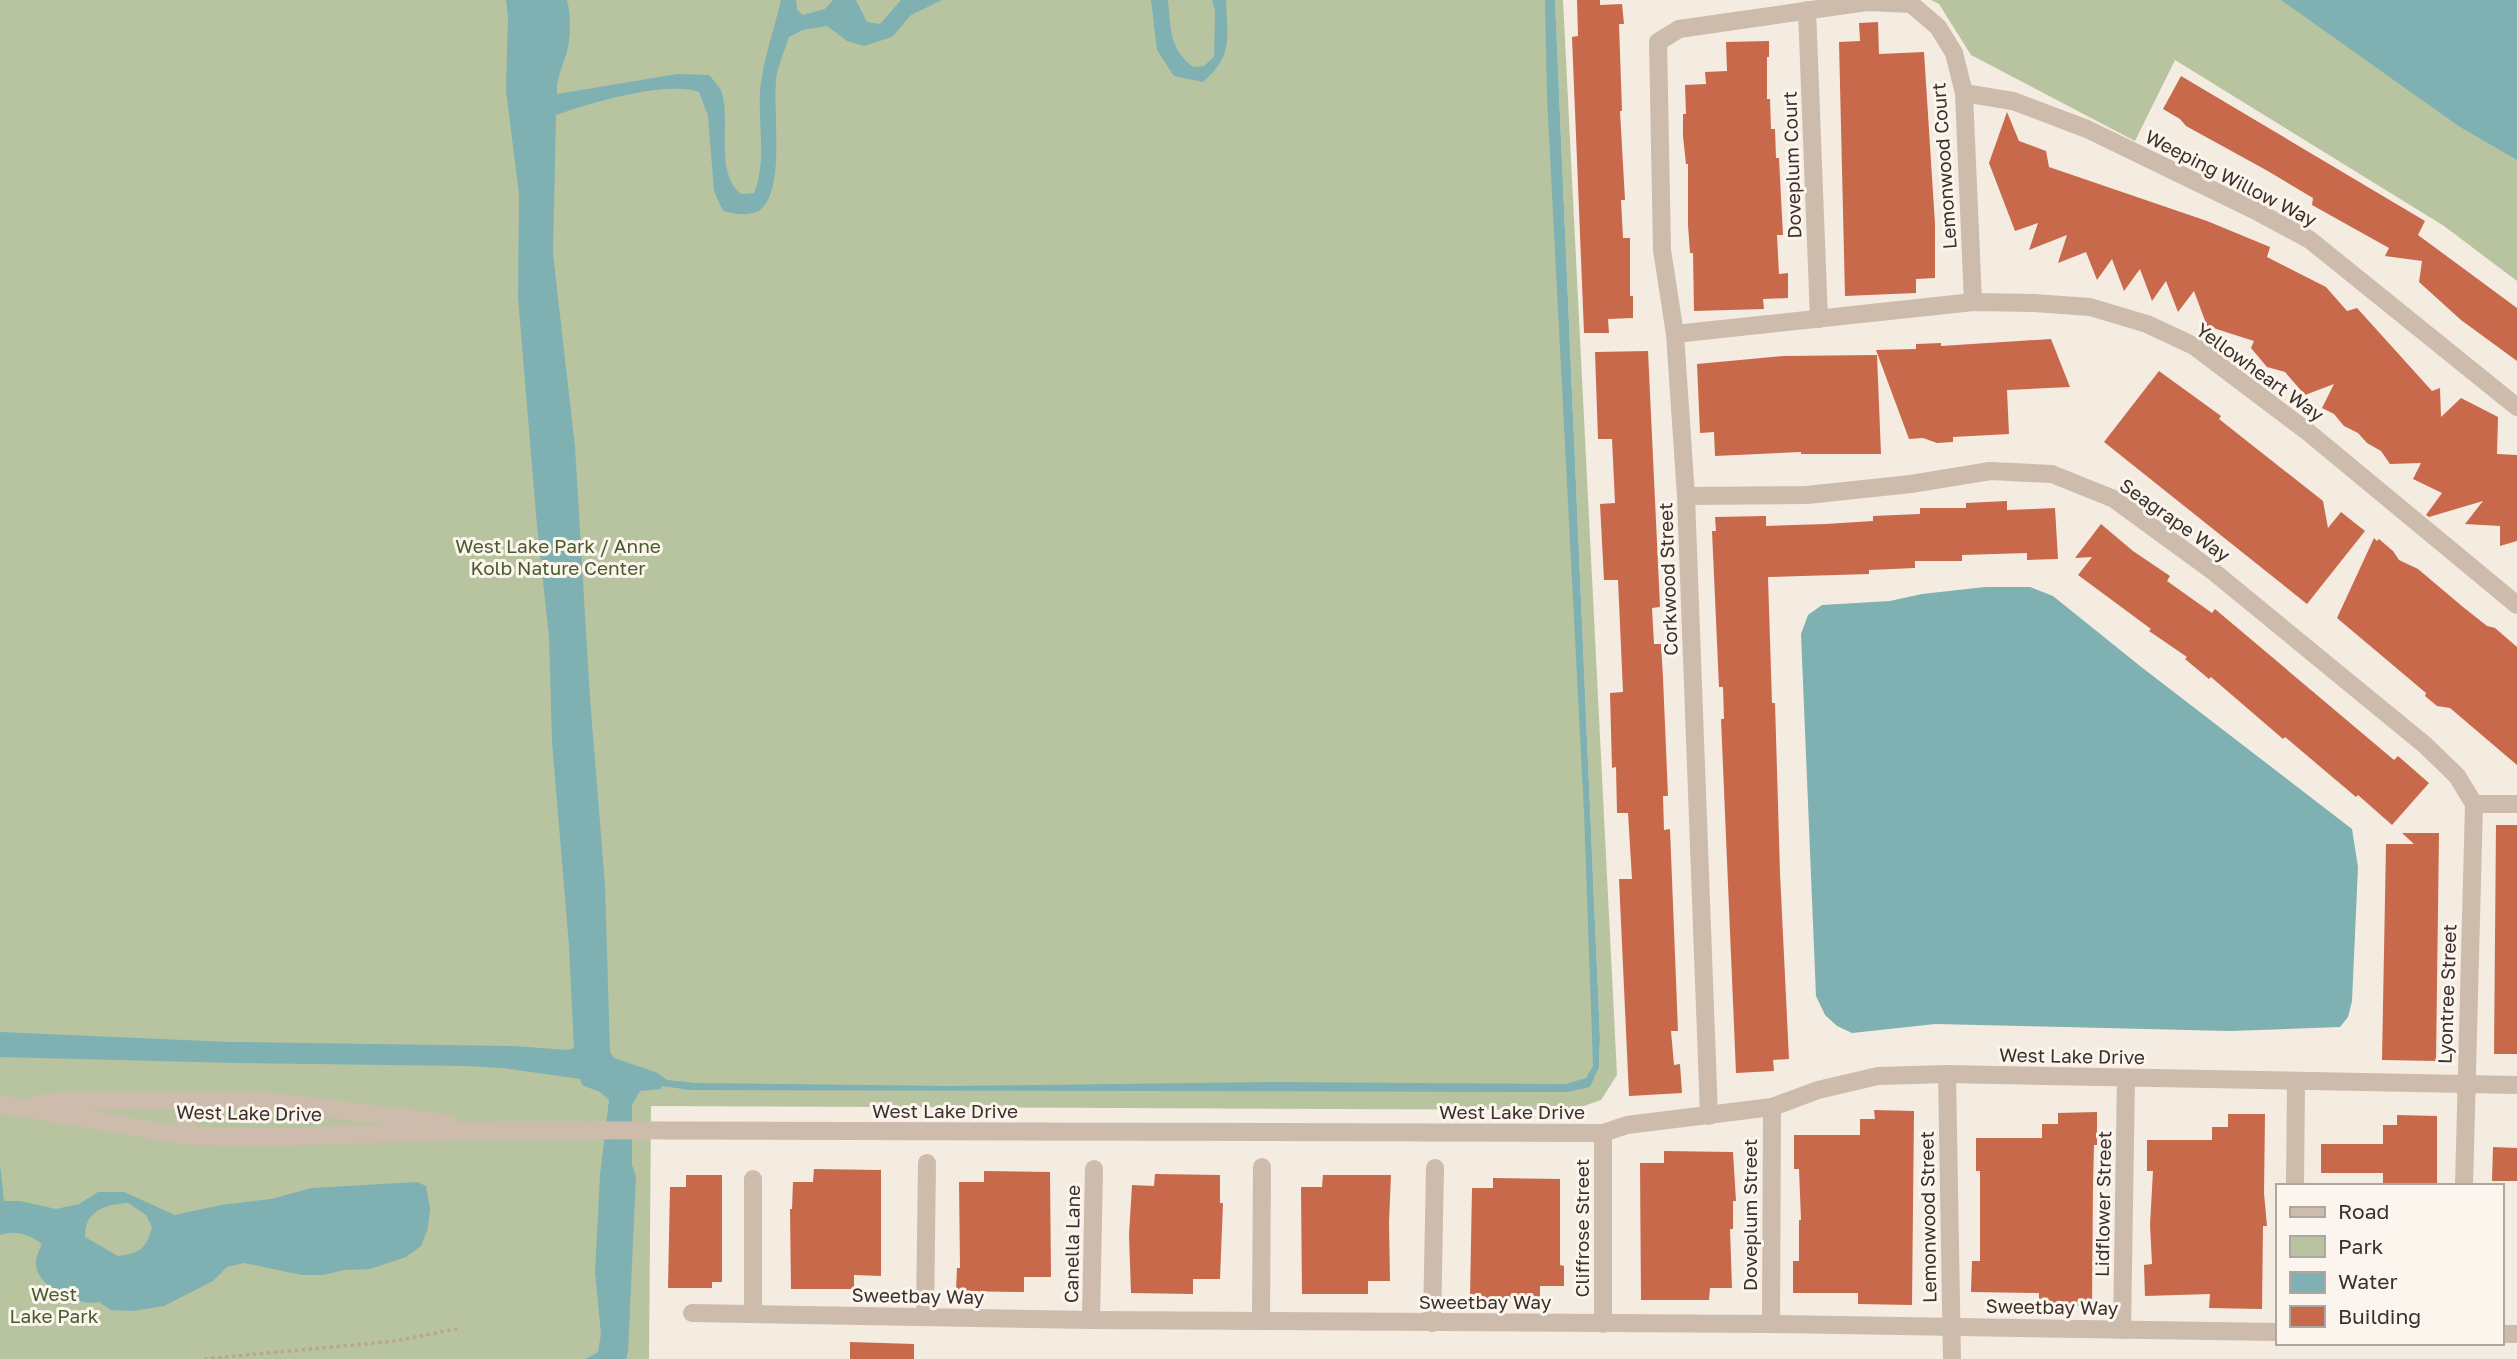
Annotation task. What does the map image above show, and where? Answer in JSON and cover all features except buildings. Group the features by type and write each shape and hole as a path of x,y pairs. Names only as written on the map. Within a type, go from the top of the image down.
{"street":[{"name":"Lemonwood Court","path":"1807,10 1867,2 1911,4 1938,26 1954,53 1964,93 1973,302"},
{"name":"Corkwood Street","path":"1709,1116 1686,496 1675,334 1662,250 1658,42 1679,29 1807,10"},
{"name":"Doveplum Court","path":"1807,10 1819,319"},
{"name":"Weeping Willow Way","path":"1964,93 2013,101 2087,129 2310,240 2517,407"},
{"name":"Yellowheart Way","path":"1675,334 1973,302 2090,307 2147,324 2194,346 2308,432 2517,605"},
{"name":"Seagrape Way","path":"1686,496 1807,495 1911,484 1990,471 2052,474 2114,499 2214,572 2425,745 2457,776 2474,804"},
{"path":"2474,804 2517,804"},
{"name":"Lyontree Street","path":"2464,1184 2474,804"},
{"name":"West Lake Drive","path":"0,1104 187,1136 276,1137 500,1130 1604,1133 1628,1125 1772,1107 1818,1090 1878,1076 1947,1074 2517,1085"},
{"name":"Lemonwood Street","path":"1947,1074 1952,1359"},
{"name":"Lidflower Street","path":"2122,1330 2126,1078"},
{"path":"2295,1184 2296,1081"},
{"name":"West Lake Drive","path":"0,1104 119,1100 254,1100 500,1130"},
{"path":"187,1100 187,1136"},
{"name":"Doveplum Street","path":"1771,1324 1772,1107"},
{"name":"Cliffrose Street","path":"1602,1324 1604,1133"},
{"path":"925,1317 927,1163"},
{"path":"1261,1320 1262,1167"},
{"path":"1432,1323 1435,1168"},
{"name":"Canella Lane","path":"1091,1320 1094,1169"},
{"path":"753,1179 753,1314"},
{"name":"Sweetbay Way","path":"692,1313 1091,1320 1771,1324 2276,1332"}],"path":[{"path":"204,1359 395,1341 461,1328"}],"green space":[{"name":"West Lake Park / Anne Kolb Nature Center","path":"0,0 1546,0 1597,1070 1600,1038 1555,0 1563,0 1617,1075 1601,1100 1572,1110 651,1106 649,1359 0,1359"},
{"path":"1931,0 2517,0 2517,281 2444,226 2175,60 2135,141 1971,55 1939,4"}],"water":[{"path":"506,0 567,0 569,38 557,94 677,74 709,75 722,93 725,160 733,184 741,194 754,193 758,181 761,156 761,79 781,0 796,0 797,10 803,15 825,9 833,0 856,0 867,22 880,24 901,0 942,0 911,15 892,37 864,46 847,41 827,26 803,30 789,37 777,73 776,166 773,184 768,199 760,210 751,214 723,211 714,191 708,116 699,92 668,89 628,94 556,115 553,254 575,447 590,699 605,885 610,1052 614,1058 658,1073 667,1080 696,1083 948,1086 1273,1082 1566,1084 1586,1078 1593,1066 1584,812 1547,97 1545,0 1555,0 1600,1038 1599,1067 1590,1087 1567,1092 690,1090 662,1086 661,1089 640,1091 632,1105 632,1165 636,1176 628,1352 626,1359 586,1359 598,1352 601,1334 595,1272 600,1175 609,1100 600,1092 582,1085 580,1079 503,1068 465,1066 0,1057 0,1032 230,1042 513,1046 568,1050 574,1048 569,946 552,742 549,637 518,297 519,194 506,91"},
{"path":"1151,0 1168,0 1175,45 1193,67 1204,66 1214,57 1215,11 1212,0 1226,0 1227,35 1224,54 1220,63 1203,82 1174,76 1157,50"},
{"path":"2281,0 2517,0 2517,160 2460,127"},
{"path":"1985,587 2030,587 2053,596 2352,829 2358,867 2352,1001 2348,1017 2340,1027 2230,1031 1935,1024 1852,1033 1837,1026 1825,1015 1816,996 1801,634 1808,615 1822,605 1890,601 1922,594"},
{"path":"0,1164 4,1201 20,1201 56,1209 79,1204 98,1192 124,1192 175,1215 221,1205 271,1199 312,1188 417,1182 426,1186 430,1208 428,1228 421,1246 406,1257 370,1269 344,1270 323,1275 302,1275 244,1263 227,1267 213,1281 164,1306 133,1311 111,1310 99,1302 82,1302 61,1294 44,1282 39,1274 36,1260 42,1244 22,1234 0,1235","holes":["128,1203 146,1215 152,1227 150,1234 141,1249 132,1253 118,1256 85,1237 88,1221 104,1207"]}],"park label":[{"name":"West Lake Park","path":"54,1305"}]}
